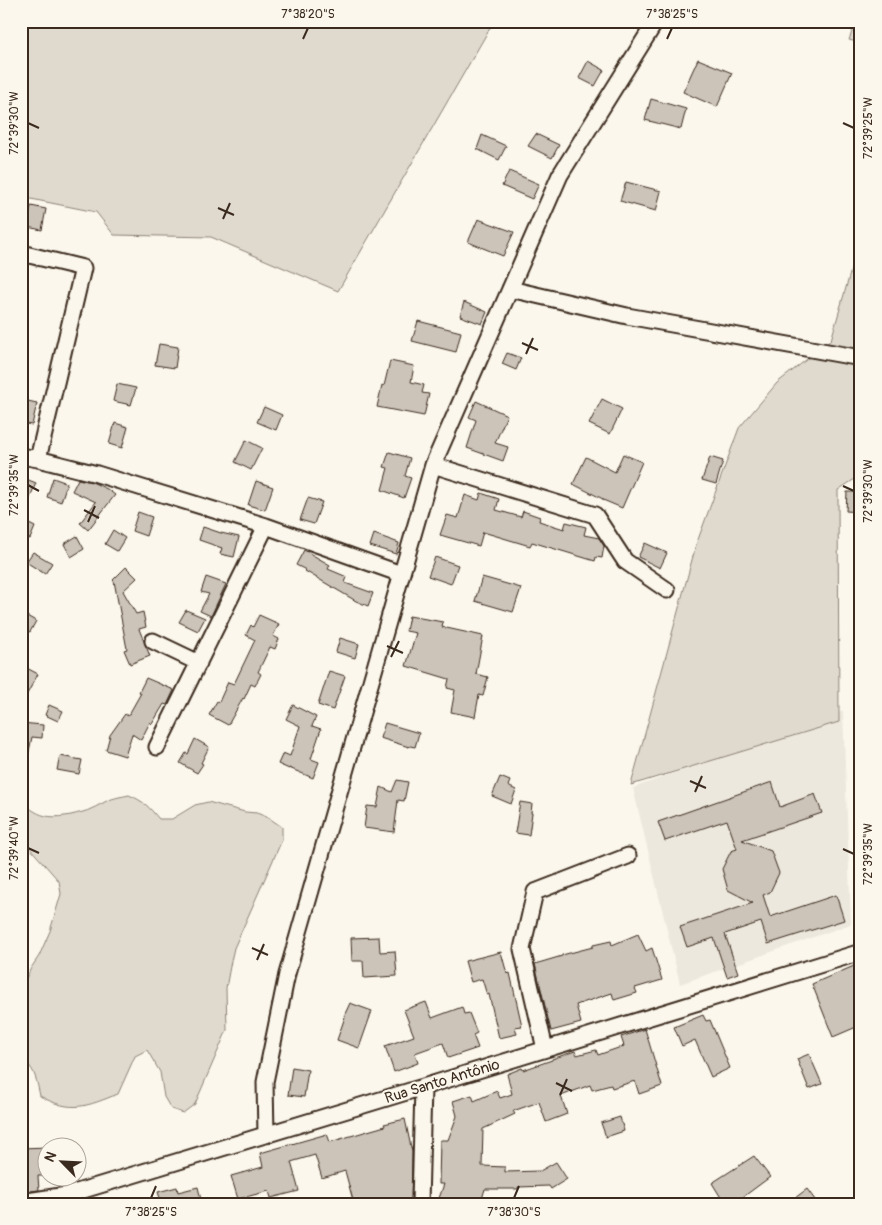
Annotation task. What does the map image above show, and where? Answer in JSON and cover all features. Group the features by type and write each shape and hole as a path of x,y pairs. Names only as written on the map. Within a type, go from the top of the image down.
{"street":[{"path":"266,1135 265,1082 287,974 432,465 560,175 656,21"},
{"path":"21,253 84,268 38,459"},
{"path":"510,289 627,316 861,358"},
{"path":"21,456 97,474 266,526 401,574"},
{"path":"432,465 595,515 625,561 667,590"},
{"path":"157,747 266,526"},
{"path":"153,641 198,664"},
{"path":"545,1049 522,949 535,892 628,856"},
{"name":"Rua Santo Antônio","path":"21,1202 67,1194 266,1135 861,952"},
{"path":"420,1204 422,1087"}],"shaded area":[{"path":"21,21 494,21 338,291 211,237 114,235 96,212 21,197"},
{"path":"856,21 861,21 861,43 849,40"},
{"path":"861,235 861,475 838,490 839,722 631,785 696,545 739,428 777,383 831,340"},
{"path":"843,711 851,924 680,984 633,788"},
{"path":"129,795 146,805 159,819 172,819 195,805 208,802 245,812 257,813 269,818 282,827 282,840 234,948 226,988 227,1030 195,1104 183,1113 171,1109 164,1097 160,1072 147,1050 135,1056 118,1094 88,1105 79,1106 61,1105 40,1096 32,1070 26,1062 21,1060 21,989 50,931 61,894 59,881 21,838 21,801 39,814 56,817 85,811 109,800"}],"building":[{"path":"698,59 732,73 717,107 683,92"},
{"path":"588,61 604,70 595,86 579,78"},
{"path":"651,99 686,109 681,129 645,120"},
{"path":"536,134 559,145 552,158 528,146"},
{"path":"482,135 506,146 499,160 477,149"},
{"path":"509,171 539,184 532,199 502,186"},
{"path":"626,182 661,191 656,211 620,201"},
{"path":"31,206 46,209 42,230 27,227"},
{"path":"478,219 514,232 503,256 468,242"},
{"path":"464,302 487,312 482,324 460,316"},
{"path":"418,321 461,332 456,352 412,341"},
{"path":"159,344 178,347 175,368 155,365"},
{"path":"507,353 521,358 516,370 502,364"},
{"path":"390,361 414,366 411,382 424,385 422,393 429,394 424,416 377,407"},
{"path":"117,384 136,388 131,405 113,401"},
{"path":"602,399 622,409 610,434 589,424"},
{"path":"23,400 37,403 32,425 21,423"},
{"path":"476,401 507,415 495,443 508,447 503,461 467,448 476,420 469,417"},
{"path":"264,407 282,415 276,430 257,422"},
{"path":"115,423 128,427 122,448 109,444"},
{"path":"246,440 262,448 251,470 235,462"},
{"path":"389,452 410,458 405,476 411,478 404,498 382,490 388,468 384,467"},
{"path":"623,454 642,462 622,508 573,484 586,457 615,472"},
{"path":"710,457 723,461 716,484 702,480"},
{"path":"21,477 36,483 22,517 21,517"},
{"path":"53,478 67,483 61,502 47,497"},
{"path":"78,479 92,482 115,495 88,530 80,523 96,502 72,491"},
{"path":"256,481 273,487 265,510 248,505"},
{"path":"847,492 861,492 861,512 846,511"},
{"path":"481,493 499,499 496,510 521,517 523,511 540,517 539,521 564,529 566,522 586,527 584,535 599,538 604,546 602,558 596,557 595,561 532,542 530,546 483,532 479,546 440,535 447,515 458,518 465,495 479,500"},
{"path":"308,498 322,502 314,524 300,520"},
{"path":"138,512 152,517 146,536 132,531"},
{"path":"21,520 35,527 30,539 21,536"},
{"path":"203,527 239,537 234,557 220,554 222,548 199,540"},
{"path":"113,530 125,538 117,551 105,544"},
{"path":"374,534 399,543 396,554 370,546"},
{"path":"77,536 84,549 71,557 64,544"},
{"path":"645,543 667,553 660,568 638,557"},
{"path":"304,550 330,565 328,569 347,577 345,583 373,593 368,606 356,601 296,565"},
{"path":"33,552 52,563 45,574 26,562"},
{"path":"435,557 458,565 451,584 428,576"},
{"path":"126,567 137,578 123,591 136,614 143,612 146,627 139,629 150,656 130,664 124,650 127,649 113,580"},
{"path":"206,577 226,584 211,616 200,611 209,594 201,592"},
{"path":"482,577 521,588 513,612 475,601"},
{"path":"186,610 205,618 198,631 179,622"},
{"path":"21,613 36,621 30,632 21,628"},
{"path":"259,615 279,624 273,636 279,639 275,649 270,647 258,672 261,674 255,686 251,684 228,725 209,715 217,701 219,702 228,682 234,684 255,640 246,635 251,625 253,627"},
{"path":"409,616 443,622 442,627 483,636 476,674 488,677 483,696 479,695 475,717 451,712 455,690 447,688 449,679 406,666 416,633 406,631"},
{"path":"340,638 359,644 355,658 336,652"},
{"path":"21,665 38,674 21,705"},
{"path":"329,671 345,676 333,710 318,705"},
{"path":"146,678 174,690 167,705 164,704 152,724 150,722 141,740 132,734 125,756 106,750 110,735 125,714 128,716 141,693 139,692"},
{"path":"49,705 63,711 58,721 45,715"},
{"path":"293,705 316,717 312,726 321,729 311,759 319,762 313,778 278,764 283,753 290,756 300,726 286,719"},
{"path":"21,723 43,725 42,738 32,737 27,761 21,760"},
{"path":"385,723 419,733 415,747 380,738"},
{"path":"195,739 209,747 201,763 203,764 197,773 180,763 186,753 188,754"},
{"path":"60,756 82,760 79,774 57,770"},
{"path":"500,777 510,781 508,786 516,790 511,804 492,796"},
{"path":"397,780 408,782 404,801 398,800 394,832 364,828 367,806 377,807 381,787 392,792"},
{"path":"772,782 780,807 815,794 822,813 742,840 771,851 779,873 770,892 763,895 770,917 836,895 844,920 768,944 761,922 725,934 738,973 727,977 714,938 687,947 680,927 753,903 728,890 722,869 731,851 737,849 727,820 665,841 658,822"},
{"path":"520,802 532,804 529,835 515,833"},
{"path":"638,934 646,951 652,948 662,980 635,988 637,993 614,1000 612,993 576,1005 581,1023 551,1031 535,964 593,947 593,945 611,941 612,945"},
{"path":"379,937 380,952 395,951 397,976 364,978 363,961 352,961 351,938"},
{"path":"501,952 507,974 510,973 522,1026 515,1027 517,1034 499,1038 489,994 487,995 482,979 471,982 465,961"},
{"path":"861,963 861,1025 833,1037 812,984"},
{"path":"426,1002 432,1018 462,1007 464,1014 469,1013 477,1033 473,1035 478,1048 448,1058 443,1043 415,1053 418,1063 394,1072 385,1046 414,1036 404,1010"},
{"path":"350,1003 372,1011 359,1048 337,1040"},
{"path":"703,1015 706,1021 710,1020 730,1068 711,1077 695,1040 682,1046 674,1027"},
{"path":"645,1029 662,1086 639,1094 635,1081 612,1088 611,1085 592,1090 590,1085 561,1096 567,1114 546,1122 539,1102 513,1111 515,1114 483,1129 482,1166 505,1167 505,1172 540,1171 556,1162 567,1179 551,1189 549,1186 518,1187 518,1189 485,1189 481,1202 473,1199 472,1204 437,1204 444,1184 439,1184 440,1140 448,1140 457,1116 453,1101 472,1095 474,1101 497,1091 500,1098 512,1094 507,1074 575,1051 577,1055 596,1050 598,1055 624,1046 621,1037"},
{"path":"809,1054 822,1084 809,1089 797,1059"},
{"path":"292,1067 308,1070 304,1097 288,1095"},
{"path":"620,1117 624,1131 606,1137 601,1123"},
{"path":"405,1119 412,1152 411,1204 354,1204 345,1171 322,1178 315,1155 291,1162 299,1191 271,1198 269,1191 238,1199 231,1176 263,1167 260,1153 327,1134 330,1142"},
{"path":"38,1147 39,1190 21,1192 21,1148"},
{"path":"754,1156 770,1177 743,1197 747,1204 725,1204 712,1183"},
{"path":"177,1187 178,1192 198,1187 202,1204 150,1204 150,1201 160,1198 158,1192"},
{"path":"807,1189 818,1204 787,1204"}]}
